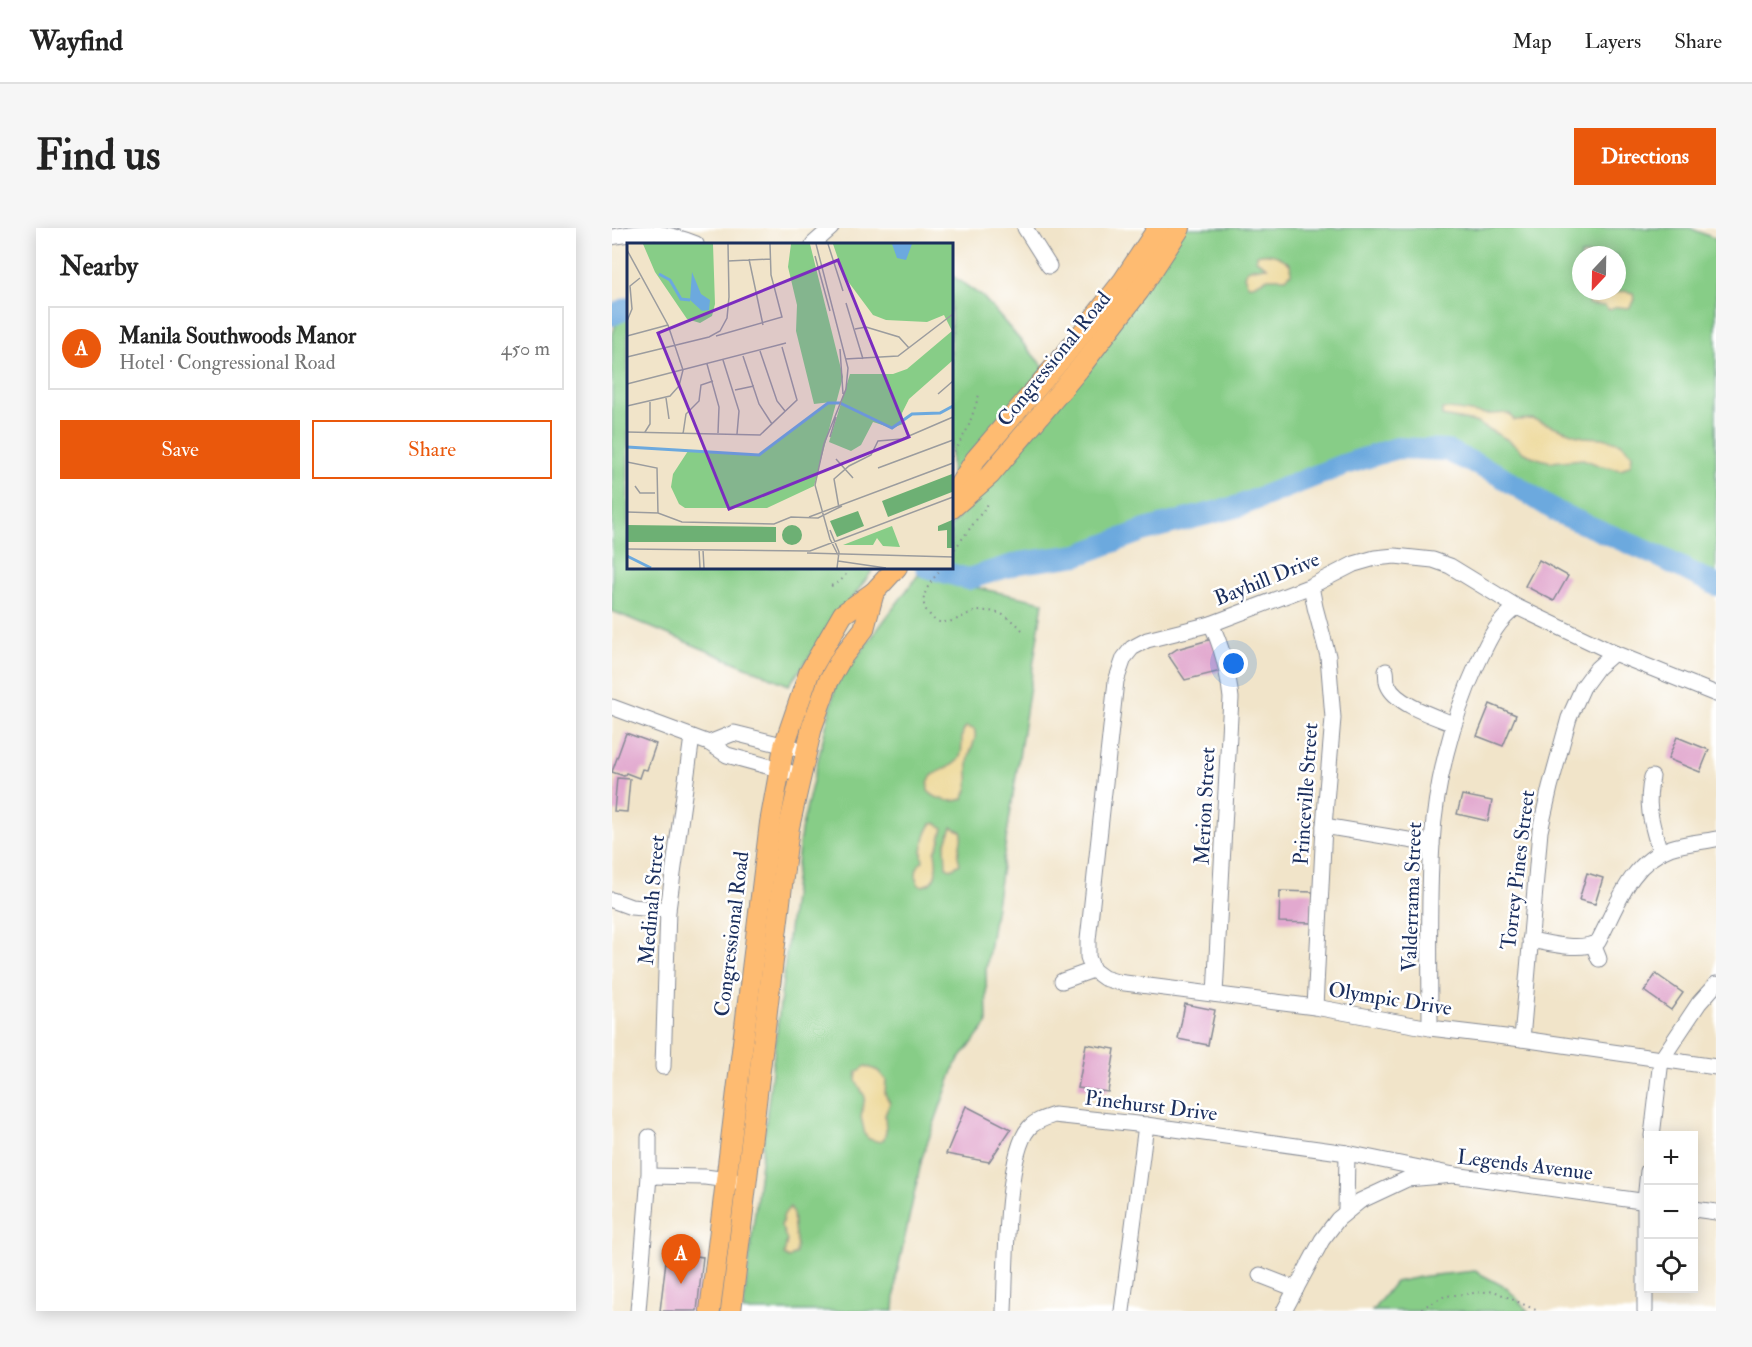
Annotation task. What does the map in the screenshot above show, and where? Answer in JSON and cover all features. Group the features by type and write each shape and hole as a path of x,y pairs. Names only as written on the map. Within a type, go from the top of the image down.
{"main road":[{"name":"Congressional Road","path":"952,496 975,460 1064,356 1123,281 1158,228"},
{"name":"Congressional Road","path":"952,508 990,475 1079,369 1139,291 1179,228"},
{"name":"Congressional Road","path":"710,1311 770,823 784,746 809,673 843,614 874,592 897,568"},
{"name":"Congressional Road","path":"731,1311 789,827 812,727 828,682 842,657 864,629 874,592"}],"street":[{"path":"814,243 831,228"},
{"path":"1025,228 1049,266"},
{"path":"612,237 657,232 693,243"},
{"name":"Bayhill Drive","path":"1093,970 1088,957 1088,940 1116,681 1124,658 1132,648 1147,640 1211,624 1311,586 1354,564 1375,558 1413,556 1450,566 1517,608 1614,653 1716,694"},
{"name":"Princeville Street","path":"1311,586 1328,656 1332,684 1331,746 1323,826 1315,1007"},
{"name":"Valderrama Street","path":"1430,1028 1432,844 1437,802 1453,724 1468,683 1495,629 1504,616 1517,608"},
{"name":"Merion Street","path":"1211,624 1220,642 1228,671 1231,698 1215,994"},
{"name":"Torrey Pines Street","path":"1522,1039 1540,831 1559,750 1569,718 1583,687 1597,668 1614,653"},
{"path":"1386,671 1388,685 1395,695 1411,706 1453,724"},
{"path":"612,707 709,743 727,755 801,774"},
{"path":"709,743 734,733 806,751"},
{"name":"Medinah Street","path":"663,1067 668,910 692,737"},
{"path":"1652,777 1648,791 1648,809 1660,852"},
{"path":"1323,826 1432,844"},
{"path":"1530,940 1570,945 1596,952 1598,942 1618,900 1635,873 1660,852 1684,844 1716,839"},
{"path":"612,900 631,907 668,910"},
{"path":"1062,981 1093,970"},
{"name":"Olympic Drive","path":"1093,970 1104,978 1117,982 1315,1007 1430,1028 1716,1067"},
{"path":"1653,1131 1660,1060 1699,1003 1716,984"},
{"name":"Pinehurst Drive","path":"1004,1311 1015,1158 1029,1128 1053,1115 1146,1125 1347,1153 1454,1175"},
{"path":"1122,1311 1146,1125"},
{"path":"638,1311 649,1176 649,1137"},
{"path":"1346,1211 1347,1153"},
{"name":"Legends Avenue","path":"1284,1311 1322,1240 1346,1211 1383,1189 1407,1179 1454,1175 1644,1202"},
{"path":"649,1176 705,1177 747,1182"},
{"path":"1698,1210 1716,1212"},
{"path":"1645,1311 1646,1239"},
{"path":"1260,1275 1296,1289"}],"path":[{"path":"952,455 968,428 979,395"},
{"path":"952,553 988,504"},
{"path":"831,586 840,582 846,575 848,568"},
{"path":"941,568 925,592 922,601 924,609 936,621 946,622 978,612 993,612 1010,618 1022,630"},
{"path":"1416,1311 1445,1296 1494,1291 1538,1311"}],"green space":[{"path":"1183,228 1690,228 1716,239 1716,585 1656,555 1559,513 1499,475 1446,450 1397,448 1340,466 1239,506 1145,530 1078,555 1019,563 968,579 929,573 926,568 952,568 952,525 1081,379"},
{"path":"952,276 983,297 1046,370 952,475"},
{"path":"627,308 627,568 874,568 789,685 612,611 612,337 620,310"},
{"path":"918,575 1043,602 986,970 987,1024 955,1065 922,1158 896,1278 894,1311 743,1311 801,831 836,685"},
{"path":"1475,1271 1507,1288 1528,1311 1372,1311 1395,1282 1425,1276"}],"sand":[{"path":"1257,255 1283,259 1290,264 1291,273 1286,278 1268,278 1248,285 1244,276 1246,271 1252,268 1267,267 1256,260"},
{"path":"1626,292 1633,293 1635,300 1629,308 1618,307 1609,310 1604,306 1588,304 1589,300 1626,300"},
{"path":"1442,409 1485,414 1510,414 1514,420 1533,419 1583,437 1603,438 1621,443 1632,454 1631,464 1621,470 1583,459 1551,462 1537,458 1524,453 1508,440 1475,422 1442,416"},
{"path":"966,727 974,729 975,736 968,763 968,788 963,799 949,801 940,799 928,791 929,779 932,775 951,766 959,758 962,749 962,735"},
{"path":"936,823 943,828 935,852 936,874 931,882 921,886 918,884 916,871 923,861 923,847 927,832 931,824"},
{"path":"952,827 961,831 962,834 958,856 960,864 951,869 946,867 945,845"},
{"path":"866,1066 878,1071 886,1080 885,1094 890,1103 885,1115 886,1132 884,1139 880,1142 869,1139 865,1135 861,1117 865,1097 856,1080 857,1072"},
{"path":"790,1207 797,1246 796,1253 789,1258 784,1255 787,1240 781,1226 784,1214"}],"building":[{"path":"1539,560 1568,576 1554,601 1525,586"},
{"path":"1216,638 1225,670 1185,680 1168,655 1177,649"},
{"path":"1490,704 1516,715 1503,746 1477,736"},
{"path":"626,733 656,744 647,770 642,769 639,778 626,773 624,776 612,772"},
{"path":"1677,737 1709,750 1700,772 1668,759"},
{"path":"617,778 630,779 627,812 614,811"},
{"path":"1462,795 1492,801 1488,821 1457,814"},
{"path":"1587,873 1603,878 1595,904 1579,900"},
{"path":"1280,891 1313,892 1312,923 1279,922"},
{"path":"1656,974 1683,993 1671,1010 1644,991"},
{"path":"1185,1004 1215,1010 1208,1045 1178,1039"},
{"path":"1086,1044 1115,1049 1108,1092 1078,1088"},
{"path":"966,1106 1011,1129 989,1162 946,1154"},
{"path":"667,1252 703,1257 697,1311 660,1311"}],"waterway":[{"path":"612,315 627,308"},
{"path":"930,568 968,579 1019,563 1078,555 1145,530 1239,506 1340,466 1397,448 1446,450 1499,475 1559,513 1656,555 1716,585"}],"place":[{"name":"Manila Southwoods Manor","path":"681,1284"}]}
